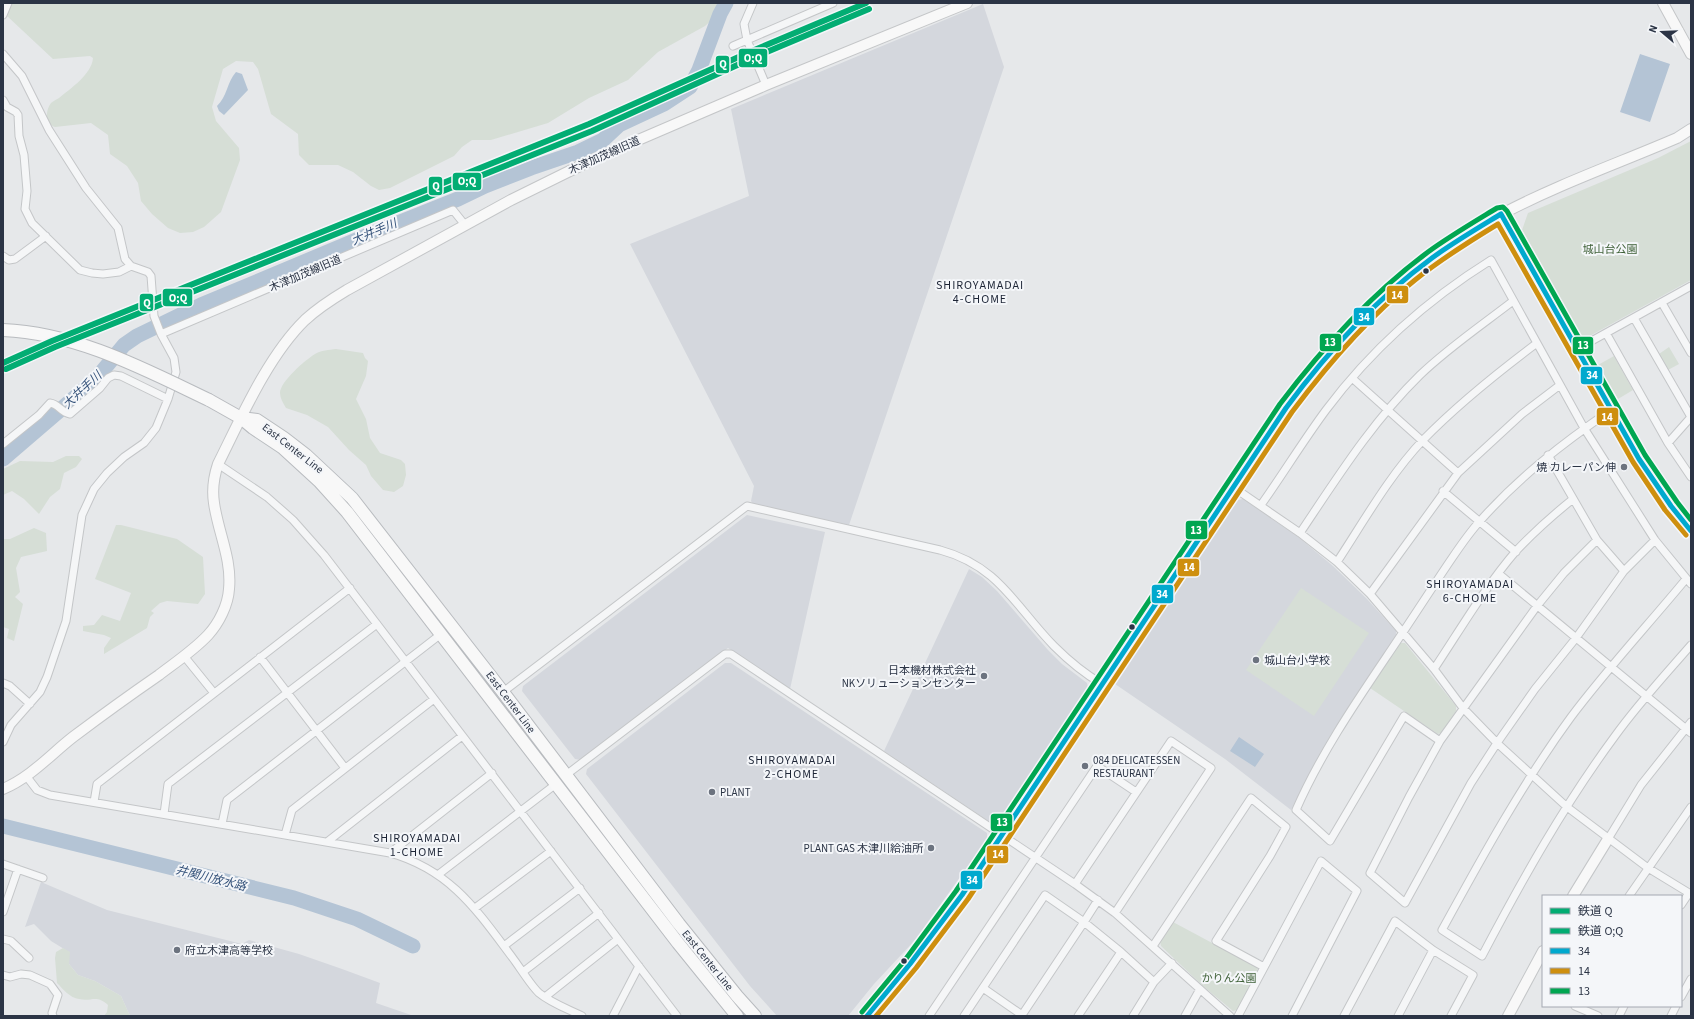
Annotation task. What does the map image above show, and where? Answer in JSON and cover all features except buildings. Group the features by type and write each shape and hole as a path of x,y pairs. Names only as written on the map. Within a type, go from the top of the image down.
{"highway":[{"name":"East Center Line","path":"3,330 77,342 133,364 209,400 241,418 283,448 319,480 348,512 678,943 737,1016"},
{"name":"East Center Line","path":"241,418 257,420 284,438 315,463 352,498 503,692 692,940 755,1016"}],"street":[{"path":"3,15 8,3"},
{"path":"753,3 744,24 747,40 766,85"},
{"path":"733,46 833,3"},
{"name":"木津加茂線旧道","path":"161,334 453,210 465,225 511,200 594,159 766,85 966,3"},
{"path":"1663,3 1691,54"},
{"path":"3,54 22,76 49,130 86,188 118,228 125,259 131,266 148,272 151,276 154,316 161,334 174,358 176,372 168,399 156,428 144,443 124,457 107,473 94,490 82,516 66,621 47,677 40,692 11,726 3,742"},
{"path":"3,100 7,107 16,112 18,115 19,136 24,155 27,192 25,209 32,223 80,270 103,274 119,272 131,266"},
{"path":"867,1016 947,916 1304,382 1336,343 1361,317 1405,278 1432,257 1501,214 1558,187 1677,138 1691,129"},
{"path":"1501,214 1639,459 1671,506 1691,531"},
{"path":"3,789 27,777 72,738 184,656 208,635 215,626 229,590 230,574 227,556 213,502 214,475 241,418 280,350 304,321 319,308 347,290 465,225"},
{"path":"3,256 9,260 15,259 46,236"},
{"path":"1261,505 1323,415 1352,378 1402,327 1465,276 1491,260 1584,428 1655,540 1689,581 1612,667 1572,716 1531,775 1489,844 1442,930 1482,956 1529,868 1611,741 1691,645"},
{"path":"1578,349 1691,286"},
{"path":"1300,533 1365,437 1420,375 1461,341 1514,301"},
{"path":"1662,303 1688,342 1691,353"},
{"path":"1634,318 1691,417 1668,443"},
{"path":"1606,333 1668,443 1691,477"},
{"path":"1337,562 1392,479 1423,441 1463,402 1537,343"},
{"path":"3,444 39,415 50,403 55,404 63,413 70,414 100,388 108,378 114,375 121,376 168,399"},
{"path":"1352,378 1458,473"},
{"path":"1370,594 1458,473 1522,414 1560,385"},
{"path":"1440,741 1404,716 1330,841 1296,810 1333,738 1461,545 1479,521 1513,486 1548,455 1611,410"},
{"path":"1548,455 1597,540 1624,571"},
{"path":"218,464 267,497 292,520 324,554 404,661 492,773 677,1016"},
{"path":"1233,487 1300,533 1337,562 1370,594 1434,669 1463,708 1497,743 1567,807 1648,868 1690,892 1682,904"},
{"path":"1443,492 1516,552"},
{"path":"1434,669 1499,574 1516,552 1540,526 1572,499"},
{"path":"503,692 747,506 940,550 967,560 983,569 998,581 1054,646 1071,661 1102,684"},
{"path":"1597,540 1564,573 1537,606 1463,708 1440,741 1400,813 1370,873 1405,903 1468,790 1497,743 1535,689 1576,638 1624,571 1655,540"},
{"path":"1499,574 1688,730"},
{"path":"94,802 97,784 350,588"},
{"path":"164,814 168,784 377,624"},
{"path":"222,824 227,800 404,661 441,634"},
{"path":"566,775 725,654 731,654 1002,834 1098,900 1153,946 1230,1016"},
{"path":"184,656 214,692"},
{"path":"260,657 345,768"},
{"path":"3,683 10,686 30,704"},
{"path":"285,835 292,810 434,699"},
{"path":"1574,895 1641,785 1688,730 1691,722"},
{"path":"327,842 462,736"},
{"path":"1075,884 1171,741 1211,768 1115,913"},
{"path":"929,1016 1097,766 1136,792"},
{"path":"390,853 492,773"},
{"path":"27,777 37,790 50,795 390,853 414,861 439,874 475,908 538,992 582,1016"},
{"path":"439,874 556,784"},
{"path":"1153,946 1251,798 1286,827 1270,856 1216,941 1264,967"},
{"path":"1630,895 1691,807"},
{"path":"475,908 551,851"},
{"path":"1238,1016 1321,861 1357,891 1292,1016"},
{"path":"3,864 43,878"},
{"path":"3,912 18,869"},
{"path":"504,946 580,888"},
{"path":"964,1016 1045,896 1084,922 1121,952 1154,982"},
{"path":"983,988 1022,1015 1098,900"},
{"path":"523,972 599,914"},
{"path":"1344,1016 1395,922 1433,950 1473,975 1451,1016"},
{"path":"3,939 11,941 29,958"},
{"path":"545,996 618,939"},
{"path":"1398,1016 1433,950"},
{"path":"1078,1016 1121,952"},
{"path":"1508,1016 1542,953"},
{"path":"1133,1016 1154,982 1172,963"},
{"path":"612,1016 639,966"},
{"path":"3,975 10,977 25,974 50,984 58,995 52,1014 53,1016"},
{"path":"1682,995 1691,979"},
{"path":"1185,1016 1200,989"},
{"path":"1577,1007 1598,1016"},
{"path":"1619,1016 1624,1007"},
{"path":"1671,1016 1676,1007"}],"shaded area":[{"path":"983,4 1004,67 849,525 753,504 751,501 754,486 630,244 749,196 731,109"},
{"name":"城山台小学校","path":"1243,499 1297,536 1333,566 1367,599 1396,631 1396,635 1323,750 1291,810 1225,759 1115,684 1238,500"},
{"path":"747,515 825,532 790,689 728,648 581,760 575,759 522,691 523,686"},
{"path":"969,569 982,577 997,591 1048,650 1062,664 1087,683 1088,688 997,823 993,824 884,751"},
{"path":"725,663 731,663 987,833 987,839 916,939 874,984 848,1016 777,1016 750,986 586,774 587,769"},
{"name":"府立木津高等学校","path":"41,882 107,910 242,944 249,940 299,954 342,969 380,983 376,1003 414,1016 130,1016 121,996 95,981 78,975 69,964 69,952 51,941 34,924 25,927"}],"green space":[{"path":"12,3 731,3 705,26 658,52 628,80 589,98 548,123 491,140 472,140 462,147 454,156 390,188 379,190 371,186 353,172 338,165 309,165 299,155 298,134 271,114 258,69 253,62 236,61 223,69 212,107 216,121 239,148 240,160 221,212 204,227 193,232 180,233 168,228 152,214 141,201 138,183 127,166 110,154 108,135 91,123 55,127 49,123 47,113 51,103 80,81 89,70 93,58 90,56 53,59 7,16"},
{"name":"城山台公園","path":"1691,141 1691,280 1586,338 1582,337 1522,230 1528,213 1658,158"},
{"path":"1669,347 1679,364 1668,370 1659,354"},
{"path":"336,349 363,353 368,361 366,376 356,399 366,419 370,438 380,453 401,460 405,464 406,475 403,486 394,492 383,490 371,476 366,465 349,450 328,427 307,415 286,408 281,399 281,388 288,377 300,366 317,353 325,350"},
{"path":"1614,356 1633,390 1618,399 1598,365"},
{"path":"66,456 79,456 82,459 76,467 64,473 60,489 50,497 39,514 24,499 12,491 3,495 3,469 20,461 53,462"},
{"path":"116,525 177,539 203,557 205,594 198,604 167,601 160,603 151,611 154,613 150,617 147,628 104,654 104,648 111,638 104,635 83,631 83,626 94,625 102,615 120,621 131,593 95,579"},
{"path":"34,528 46,533 47,551 21,557 16,568 20,592 15,597 23,604 14,641 7,638 9,629 3,627 3,539 10,539"},
{"path":"1301,588 1369,633 1314,716 1246,670"},
{"path":"1400,643 1405,643 1456,706 1456,711 1443,732 1438,734 1370,688"},
{"name":"かりん公園","path":"1173,922 1257,967 1258,971 1237,1010 1233,1011 1203,986 1161,946 1160,941"},
{"path":"63,948 70,952 69,964 78,975 95,981 121,996 130,1016 104,1016 107,1012 108,1005 104,1002 97,999 83,1000 76,998 70,995 57,983 56,952"}],"water":[{"path":"1640,54 1670,64 1650,122 1620,112"},
{"path":"236,72 242,74 248,90 224,115 219,111 217,106 223,98"},
{"path":"1239,737 1264,754 1255,767 1230,751"}],"waterway":[{"name":"大井手川","path":"3,459 95,380 124,345 137,336 201,305 458,199 485,186 578,152 603,140 619,125 664,104 690,87 699,70 720,14 726,3"},
{"name":"井関川放水路","path":"3,826 294,898 357,919 413,946"}],"rail line":[{"name":"Q","path":"3,363 52,341 589,124 752,51 866,3"},
{"name":"O;Q","path":"6,369 55,347 592,131 755,57 869,9"}],"transit line":[{"name":"13","path":"862,1012 905,960 956,891 1280,404 1296,383 1330,342 1386,286 1436,246 1497,208 1503,207 1507,211 1645,455 1691,520"},
{"name":"34","path":"1501,214 1639,459 1671,506 1691,531"},
{"name":"34","path":"867,1016 910,964 962,895 1286,408 1302,387 1353,327 1391,291 1440,252 1501,214"},
{"name":"14","path":"876,1016 916,968 968,899 1292,412 1306,394 1349,342 1397,295 1425,272 1498,224 1633,462 1665,510 1686,535"}],"place":[{"name":"焼 カレーパン伸","path":"1624,467"},
{"name":"城山台小学校","path":"1256,660"},
{"name":"日本機材株式会社 NKソリューションセンター","path":"984,676"},
{"name":"084 DELICATESSEN RESTAURANT","path":"1085,766"},
{"name":"PLANT","path":"712,792"},
{"name":"PLANT GAS 木津川給油所","path":"931,848"},
{"name":"府立木津高等学校","path":"177,950"}],"district":[{"name":"SHIROYAMADAI 4-CHOME","path":"980,292"},
{"name":"SHIROYAMADAI 6-CHOME","path":"1470,591"},
{"name":"SHIROYAMADAI 2-CHOME","path":"792,767"},
{"name":"SHIROYAMADAI 1-CHOME","path":"417,845"}]}
